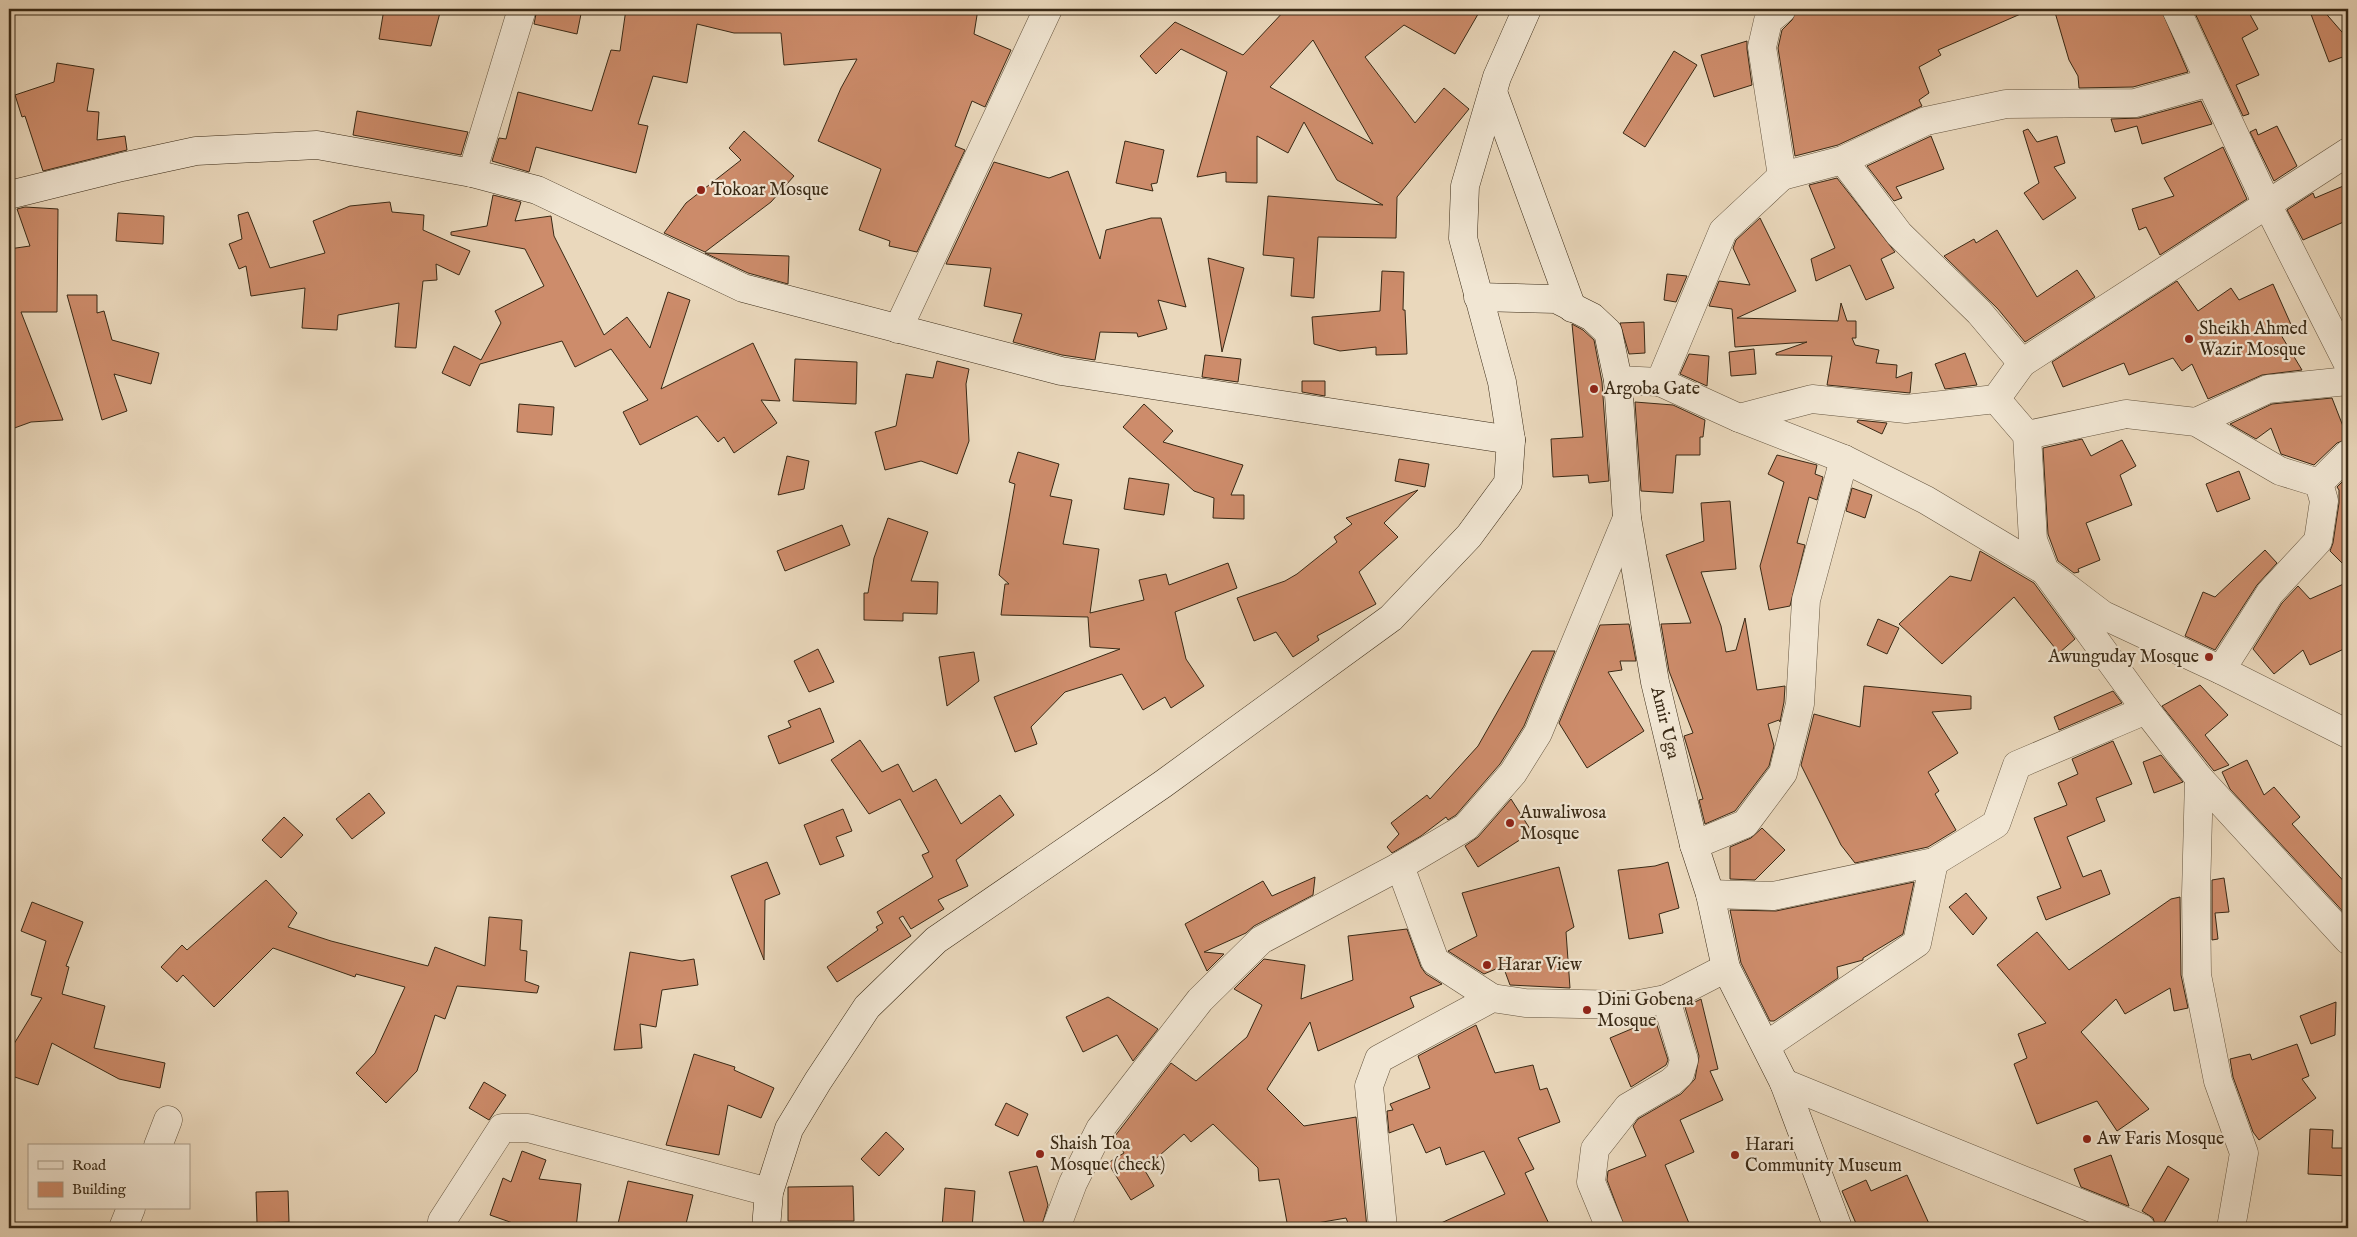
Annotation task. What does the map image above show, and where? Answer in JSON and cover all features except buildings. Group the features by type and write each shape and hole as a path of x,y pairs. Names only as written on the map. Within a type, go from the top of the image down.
{"street":[{"path":"472,173 522,9"},
{"path":"898,329 1048,9"},
{"path":"766,1228 769,1192 789,1129 818,1081 868,1007 936,940 1163,784 1391,618 1469,536 1508,483 1511,440 1502,382 1463,238 1465,186 1497,77 1527,9"},
{"path":"1782,9 1768,21 1762,47 1782,176"},
{"path":"2176,9 2267,204 2348,364"},
{"path":"1660,382 1723,232 1782,176 1843,160 1926,121 2006,104 2134,104 2210,82"},
{"path":"1493,92 1572,308"},
{"path":"9,196 122,167 196,152 317,145 472,173 537,190 743,288 1061,371 1511,440"},
{"path":"1739,418 1812,399 1906,408 1996,399 2022,363 2348,152"},
{"path":"1843,160 1899,234 1978,312 2022,363"},
{"name":"Amir Uga","path":"1478,297 1556,299 1592,317 1608,332 1618,380 1627,518 1654,682 1694,844 1710,894 1726,968 1767,1045 1784,1083 1838,1228"},
{"path":"1618,380 1660,382 1739,418 1844,459 1926,500 2045,571 2103,615 2221,670 2348,734"},
{"path":"2196,422 2268,389 2348,381"},
{"path":"1996,399 2027,435 2033,540 2045,571 2146,710 2199,778 2348,940"},
{"path":"2027,435 2126,414 2196,422 2280,471 2319,482"},
{"path":"2319,482 2348,454"},
{"path":"1694,844 1745,824 1783,773 1800,704 1806,600 1844,459"},
{"path":"2221,670 2270,593 2318,541 2324,501 2319,482"},
{"path":"1056,1228 1073,1183 1100,1129 1200,1000 1261,940 1400,866 1466,827 1513,773 1538,733 1627,518"},
{"path":"1710,894 1773,896 1934,862 1996,824 2017,765 2146,710"},
{"path":"2199,778 2196,894 2197,975 2218,1081 2244,1153 2231,1228"},
{"path":"1767,1045 1917,943 1934,862"},
{"path":"1400,866 1435,961 1492,998 1525,1003 1634,1005 1666,1000 1726,968"},
{"path":"1383,1228 1369,1086 1379,1059 1492,998"},
{"path":"1610,1228 1591,1182 1595,1149 1628,1107 1671,1082 1680,1074 1684,1060 1666,1000"},
{"path":"1784,1083 2133,1227"},
{"path":"159,1144 168,1120"},
{"path":"442,1221 502,1128 528,1128 769,1192"},
{"path":"123,1228 130,1210"}],"place":[{"name":"Tokoar Mosque","path":"701,190"},
{"name":"Sheikh Ahmed Wazir Mosque","path":"2189,339"},
{"name":"Argoba Gate","path":"1594,389"},
{"name":"Awunguday Mosque","path":"2209,657"},
{"name":"Auwaliwosa Mosque","path":"1510,823"},
{"name":"Harar View","path":"1487,965"},
{"name":"Dini Gobena Mosque","path":"1587,1010"},
{"name":"Aw Faris Mosque","path":"2087,1139"},
{"name":"Shaish Toa Mosque (check)","path":"1040,1154"},
{"name":"Harari Community Museum","path":"1735,1155"}]}
